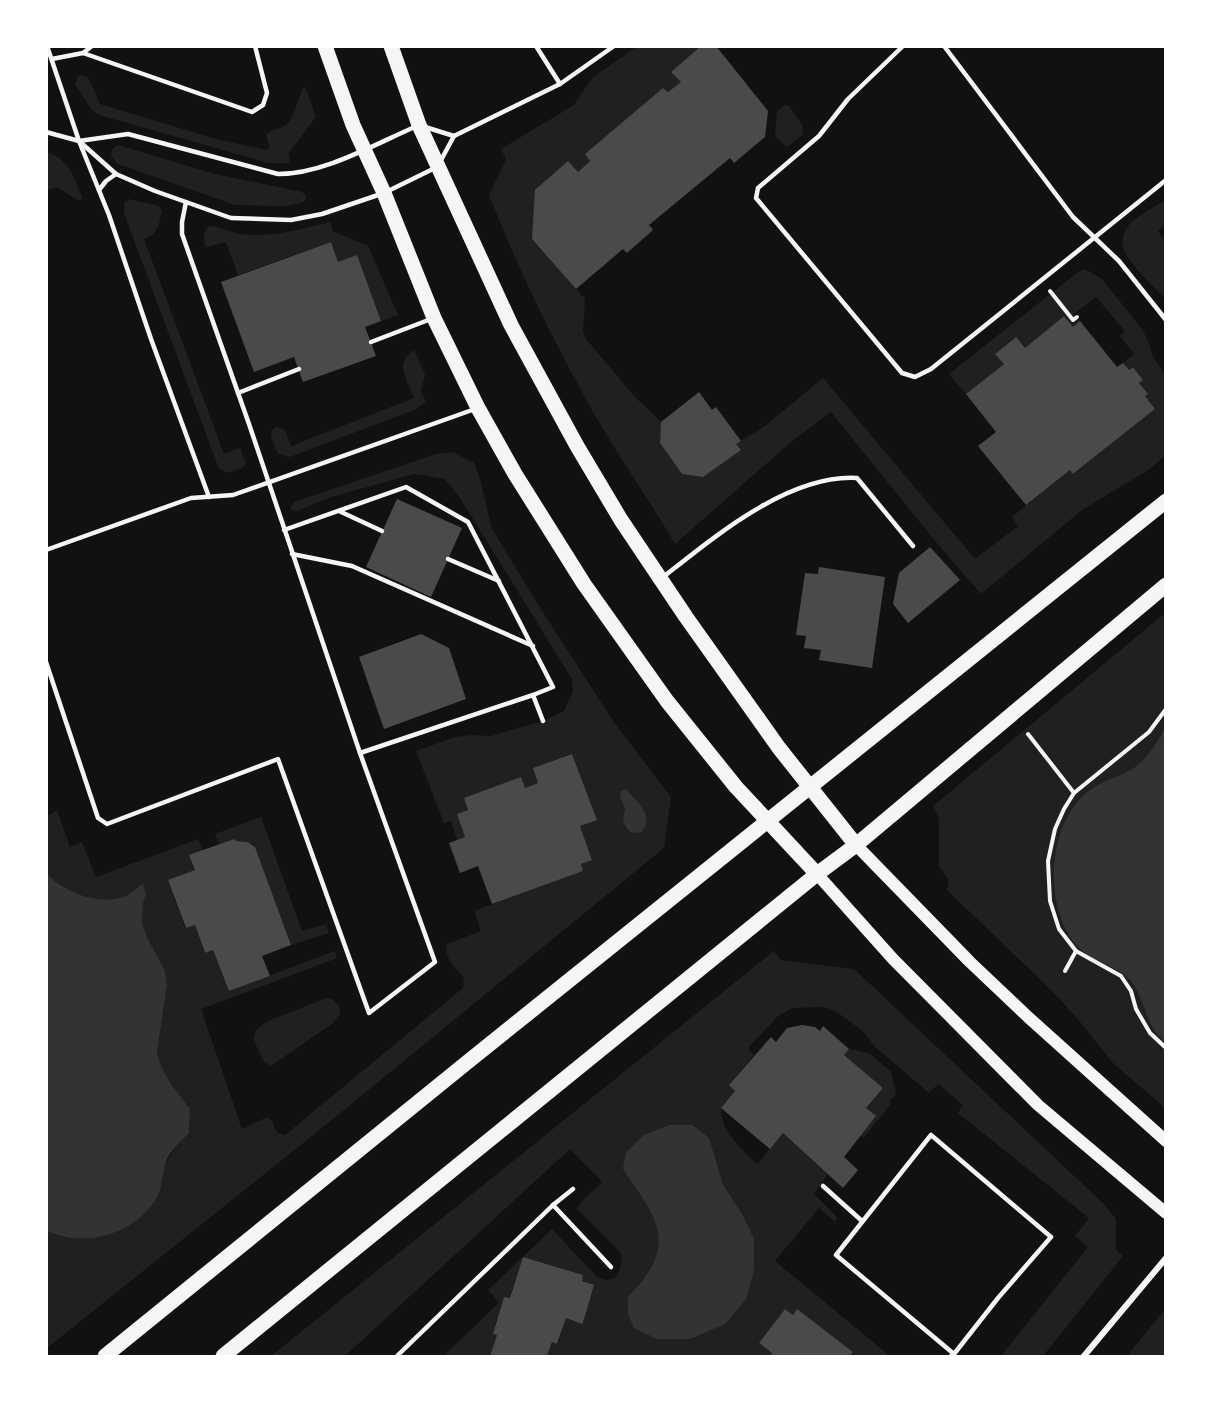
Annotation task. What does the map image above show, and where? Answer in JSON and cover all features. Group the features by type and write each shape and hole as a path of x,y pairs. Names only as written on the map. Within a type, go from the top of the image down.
{"main road":[{"path":"325,46 353,125 384,193 434,318 478,408 515,474 584,584 667,701 736,787 893,958 1038,1105 1166,1213"},
{"path":"391,46 419,125 511,325 577,446 660,580 809,788 856,845 995,986 1166,1141"},
{"path":"105,1356 1166,501"},
{"path":"223,1356 816,874 856,845 1166,585"}],"street":[{"path":"1084,1356 1166,1258"}],"lane":[{"path":"47,46 79,141 99,190 209,497"},
{"path":"52,59 83,53 92,46"},
{"path":"83,53 252,112 263,105 267,93 255,46"},
{"path":"536,46 560,84"},
{"path":"79,141 116,174 186,202 231,218 291,220 331,212 384,193 438,166 454,136 560,84 614,46"},
{"path":"903,46 848,99 819,136 758,188 756,198 902,373 915,377 930,369 1095,238 1155,186 1166,180"},
{"path":"944,46 1073,217 1119,261 1166,320"},
{"path":"46,132 79,141 128,134 278,174 295,174 319,169 419,125 454,136"},
{"path":"99,190 116,174"},
{"path":"46,662 98,818 107,824 278,759 369,1013 435,962 360,753 182,234 186,202"},
{"path":"370,342 434,318"},
{"path":"238,393 299,369"},
{"path":"46,550 191,498 233,495 478,408"},
{"path":"660,580 735,523 777,497 841,477 857,478 913,546"},
{"path":"284,530 406,487 468,522 553,687 360,753"},
{"path":"339,511 382,531"},
{"path":"292,554 352,566 533,646"},
{"path":"448,559 499,581"},
{"path":"533,695 543,721"},
{"path":"930,1135 1051,1237 952,1355 836,1255 930,1135"},
{"path":"823,1186 862,1221"},
{"path":"397,1356 553,1205 573,1189"},
{"path":"553,1205 611,1267"}],"path":[{"path":"1042,281 1073,320 1077,317"},
{"path":"1166,709 1149,732 1074,793 1055,829 1048,861 1050,901 1059,929 1076,951 1121,976 1150,1033 1166,1048"},
{"path":"1028,734 1074,793"},
{"path":"1065,971 1076,951"}],"shaded area":[{"path":"636,47 701,47 671,72 681,82 668,92 663,88 578,172 532,239 585,299 583,331 586,339 635,397 661,422 660,443 682,474 703,477 740,450 736,444 765,426 823,378 975,559 1018,526 1012,517 1070,470 1074,474 1155,409 1139,383 1143,380 1133,367 1129,370 1123,363 1134,354 1120,336 1125,331 1096,297 1074,314 1080,321 1073,327 1064,316 1025,348 1015,337 996,353 1004,364 966,394 949,374 1078,272 1085,269 1102,279 1142,329 1152,355 1165,375 1165,456 1150,469 1082,510 981,594 831,412 791,442 675,544 597,419 573,376 547,326 489,195 506,159 501,149 574,105 592,78"},
{"path":"78,76 88,77 100,104 216,139 266,150 270,148 266,135 288,123 305,86 316,117 288,154 291,163 268,163 99,115 92,110 75,84"},
{"path":"785,105 789,106 803,126 802,135 787,147 775,136 777,111"},
{"path":"118,145 215,174 302,192 306,199 302,203 283,206 235,205 118,164 111,156 113,148"},
{"path":"46,152 60,159 70,170 82,197 81,200 77,200 57,187 47,190"},
{"path":"129,199 159,206 162,212 153,234 144,239 224,454 240,448 246,463 244,467 229,473 219,469 125,216 124,203"},
{"path":"1165,200 1165,224 1158,231 1165,241 1165,299 1130,260 1123,247 1123,240 1130,223"},
{"path":"330,222 333,231 368,246 398,315 381,321 357,256 338,262 331,242 238,275 226,242 206,247 204,242 205,233 210,226 241,234 263,235"},
{"path":"414,350 425,374 421,392 426,402 414,410 290,457 278,454 271,437 272,430 276,427 285,430 291,446 414,398 403,367 404,361"},
{"path":"453,452 474,463 481,482 491,527 613,721 671,797 664,848 333,1119 47,1348 47,1231 58,1236 161,1188 169,1158 189,1133 190,1109 171,1084 157,1053 167,985 165,971 142,923 146,894 143,883 126,896 103,899 82,895 54,880 47,874 47,817 57,810 70,847 82,842 96,877 198,839 203,851 190,856 195,870 168,881 185,928 195,925 204,953 213,950 229,991 335,951 337,958 201,1009 242,1129 267,1117 272,1121 277,1133 285,1135 463,988 464,978 451,962 446,949 447,944 481,931 474,911 583,871 581,864 592,859 580,826 596,819 572,754 533,768 538,783 525,788 464,798 468,810 457,814 465,837 457,840 451,821 444,823 416,751 455,737 491,736 546,720 564,711 573,691 572,679 460,498 445,479 414,474 328,498 297,511 291,510 294,502 436,454"},
{"path":"1165,613 1165,1108 1113,1063 1050,989 947,890 948,880 939,867 939,819 933,806"},
{"path":"1165,728 1165,1042 1153,1027 1132,982 1120,972 1084,952 1067,932 1059,912 1054,867 1057,844 1075,804 1094,787 1140,764"},
{"path":"626,789 640,804 646,815 647,821 641,833 630,832 623,822 625,809 620,796 621,791"},
{"path":"261,817 302,931 326,924 329,933 291,945 253,844 234,839 219,844 215,834"},
{"path":"47,874 72,891 92,898 123,897 143,883 146,894 142,923 165,971 167,985 157,1053 171,1084 190,1109 189,1133 168,1158 159,1193 148,1210 123,1229 93,1238 61,1236 47,1231"},
{"path":"774,951 781,960 854,969 1105,1205 1116,1219 1116,1250 1123,1256 1043,1356 1001,1356 1088,1247 1075,1236 1089,1218 958,1113 963,1105 938,1084 929,1093 875,1047 863,1031 834,1010 824,1007 792,1008 778,1016 748,1048 754,1055 729,1085 735,1091 721,1108 722,1116 733,1139 757,1164 783,1133 828,1174 814,1194 837,1217 836,1220 834,1221 819,1208 775,1261 890,1356 849,1356 852,1351 797,1310 793,1315 785,1309 759,1343 772,1353 769,1356 547,1356 552,1342 558,1344 566,1318 582,1323 594,1285 582,1281 583,1275 523,1257 510,1298 504,1297 493,1334 497,1335 490,1356 443,1356 497,1305 498,1301 488,1290 552,1229 597,1277 606,1280 615,1278 617,1275 621,1263 620,1252 577,1209 581,1202 602,1182 570,1149 345,1356 271,1356"},
{"path":"326,998 333,999 340,1008 339,1015 333,1023 271,1066 264,1062 253,1039 256,1030 268,1021"},
{"path":"849,1049 869,1053 891,1072 896,1094 889,1102 891,1104 863,1138 860,1135 876,1117 866,1108 883,1088 844,1055"},
{"path":"669,1125 692,1125 709,1138 723,1185 742,1214 754,1239 754,1270 746,1299 725,1324 690,1339 657,1339 634,1328 628,1314 628,1297 644,1279 654,1262 658,1247 658,1233 646,1204 623,1169 626,1152 644,1135"},
{"path":"1165,1309 1165,1356 1127,1356"}],"building":[{"path":"701,46 716,46 768,111 765,137 734,163 730,158 649,225 653,230 627,253 623,249 576,289 532,239 535,190 568,161 578,172 590,161 585,154 663,88 668,92 681,82 671,72"},
{"path":"331,242 338,262 357,255 381,321 365,327 376,356 303,382 294,357 254,372 221,282"},
{"path":"1064,316 1073,327 1080,321 1117,367 1123,363 1129,370 1133,367 1143,380 1139,383 1148,394 1145,396 1155,409 1073,474 1070,470 1026,505 978,446 996,432 966,394 1004,364 995,354 1016,337 1025,348"},
{"path":"699,392 712,410 716,407 741,441 736,444 741,450 703,477 682,474 660,443 661,422"},
{"path":"397,499 462,528 431,597 366,567"},
{"path":"930,547 960,580 908,623 893,604 899,573"},
{"path":"819,567 885,577 872,668 819,660 821,650 804,648 806,636 796,635 805,573 818,574"},
{"path":"421,634 449,648 466,699 384,729 359,657"},
{"path":"572,754 597,820 580,826 592,860 581,864 583,871 492,904 478,866 460,873 449,843 465,837 457,814 468,810 464,798 521,777 525,788 538,783 533,768"},
{"path":"234,839 248,842 255,847 291,945 262,956 270,976 229,991 213,950 205,953 195,925 186,928 168,880 195,870 189,855"},
{"path":"802,1025 815,1027 820,1031 823,1026 849,1049 844,1055 883,1088 866,1108 876,1116 844,1157 858,1170 843,1188 783,1133 770,1149 721,1108 735,1091 729,1085 771,1037 776,1042 787,1028"},
{"path":"523,1257 583,1275 582,1281 594,1285 585,1316 582,1324 566,1318 557,1344 552,1342 547,1356 490,1356 497,1335 493,1334 504,1297 510,1298"},
{"path":"785,1309 793,1315 797,1309 853,1352 849,1356 769,1356 772,1353 759,1343"}]}
